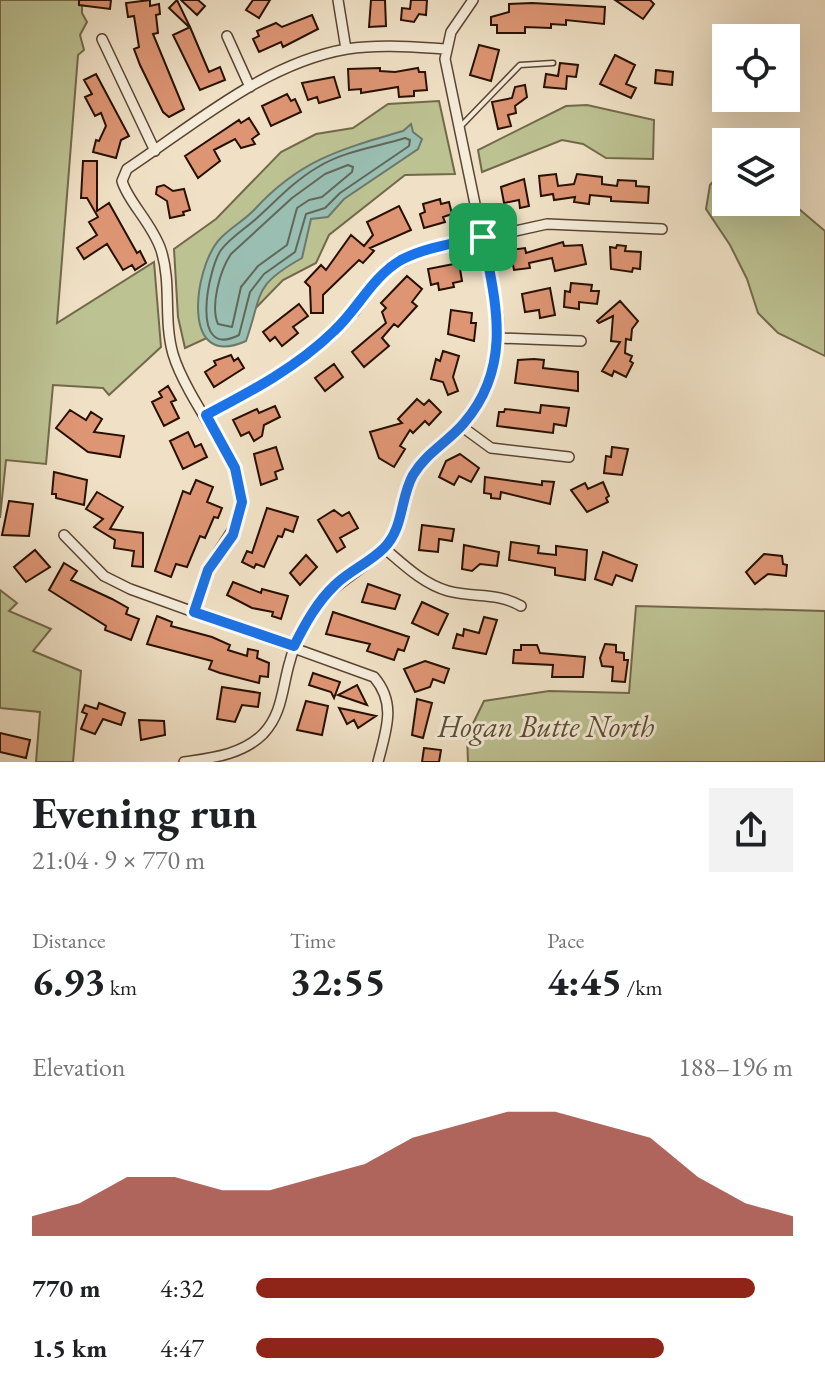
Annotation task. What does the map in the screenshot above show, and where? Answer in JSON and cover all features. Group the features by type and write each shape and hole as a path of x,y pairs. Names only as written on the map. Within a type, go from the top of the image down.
{"street":[{"path":"338,0 346,49"},
{"path":"184,762 223,756 245,747 263,734 282,703 294,646 316,607 335,584 384,548 397,528 411,478 423,460 461,426 489,384 499,338 483,237 458,128 446,49 455,22 473,0"},
{"path":"227,36 250,87"},
{"path":"102,39 155,151"},
{"path":"194,612 208,570 233,535 242,502 235,468 174,357 166,322 167,271 151,224 125,191 122,181 127,169 250,87 310,59 346,49 383,46 446,49"},
{"path":"206,415 269,382 323,341 354,312 383,272 420,252 562,223 662,229"},
{"path":"499,338 581,341"},
{"path":"461,426 491,448 569,457"},
{"path":"64,535 104,576 143,595 362,670 382,685 389,705 378,762"},
{"path":"384,548 417,576 446,590 503,595 521,606"}],"lane":[{"path":"458,128 520,65 553,63"}],"green space":[{"path":"0,0 82,0 82,13 87,22 80,35 84,50 78,55 57,323 154,262 161,347 109,395 103,388 53,385 46,464 6,460 0,518"},
{"path":"439,101 455,174 405,175 329,235 316,263 283,280 242,322 185,348 178,317 174,249 216,219 281,152 316,134 353,128 388,104"},
{"path":"587,105 654,120 653,159 606,158 583,144 562,140 482,172 478,150 566,106"},
{"path":"712,183 712,216 800,216 800,210 825,231 825,356 778,333 758,313 747,279 730,245 706,209"},
{"path":"0,590 17,603 9,611 51,629 33,651 81,671 73,762 36,762 40,712 0,708"},
{"name":"Hogan Butte North","path":"636,606 825,611 825,762 468,762 467,736 484,701 549,691 629,693"}],"water":[{"path":"411,124 413,132 422,139 418,149 344,199 328,217 311,219 302,258 267,284 258,301 246,341 225,347 210,342 202,330 198,313 199,293 203,273 218,241 272,192 305,168 341,151 403,131"}],"building":[{"path":"79,0 111,0 110,9 79,5"},
{"path":"150,0 150,6 159,4 160,14 156,15 158,33 153,34 184,109 169,117 163,112 140,65 134,49 139,47 134,16 128,17 126,3"},
{"path":"177,0 190,27 169,8"},
{"path":"181,0 198,0 205,6 197,15"},
{"path":"253,0 270,0 259,18 246,10"},
{"path":"371,0 385,0 386,26 369,27"},
{"path":"411,0 427,0 426,15 419,14 414,22 401,20 402,8 410,9"},
{"path":"615,0 650,0 654,4 643,19"},
{"path":"509,4 605,7 604,24 566,20 566,25 551,24 551,28 525,27 525,33 497,33 497,25 491,25 491,17 509,12"},
{"path":"312,15 318,29 283,47 281,42 259,52 253,39 259,36 257,31 276,23 282,27"},
{"path":"190,27 209,72 220,67 225,80 200,90 173,35"},
{"path":"479,45 499,50 491,81 470,75"},
{"path":"615,55 635,65 626,84 636,88 631,98 600,84"},
{"path":"560,63 578,65 576,77 567,76 566,89 544,87 546,74 558,76"},
{"path":"380,68 380,71 395,72 418,68 419,72 425,72 427,90 414,91 414,96 399,97 398,87 361,93 361,89 349,90 348,69"},
{"path":"656,70 673,72 672,85 655,83"},
{"path":"96,74 129,136 121,140 116,158 93,152 96,140 99,141 106,126 101,113 95,116 85,97 92,94 84,80"},
{"path":"334,77 340,97 319,103 317,97 308,100 302,83"},
{"path":"525,85 527,97 515,106 516,113 508,115 511,126 498,129 492,102 512,98 515,87"},
{"path":"287,94 291,101 295,99 301,112 271,126 262,106"},
{"path":"249,118 259,134 252,139 255,144 241,148 235,139 214,150 220,161 198,178 185,156 239,120 241,123"},
{"path":"83,161 97,161 97,211 109,203 137,253 140,251 146,263 135,270 132,265 123,270 107,244 84,259 77,248 97,235 89,222 98,217 87,198 81,198"},
{"path":"556,174 558,186 574,184 577,174 602,177 602,184 617,186 618,180 636,181 636,186 649,187 648,203 611,201 611,197 590,195 589,204 574,202 575,197 554,200 553,194 541,196 539,176"},
{"path":"524,179 529,206 520,208 519,200 504,203 501,187"},
{"path":"164,185 173,191 184,189 190,210 183,212 184,215 170,218 167,201 156,194 157,187"},
{"path":"440,199 441,204 449,202 452,214 443,217 445,222 424,228 420,214 425,212 423,204"},
{"path":"399,206 411,230 370,248 374,251 363,263 359,260 323,295 323,313 311,313 310,287 305,282 321,265 326,270 351,235 364,246 373,235 367,222"},
{"path":"563,242 564,246 582,245 586,264 555,271 552,258 529,263 530,268 514,270 510,250 525,248 526,253"},
{"path":"617,245 626,246 625,251 641,252 640,269 633,268 632,272 611,269 610,247 616,248"},
{"path":"459,263 462,281 453,283 454,287 439,290 438,283 431,285 428,269"},
{"path":"407,276 422,289 412,302 417,306 398,327 394,324 382,338 389,346 364,367 352,352 386,323 382,312 386,308 381,303"},
{"path":"571,283 592,285 591,291 599,291 597,304 579,302 579,309 564,307 565,291 570,292"},
{"path":"550,288 555,315 540,318 539,310 525,312 522,294"},
{"path":"620,301 638,321 632,329 631,340 626,339 625,353 632,356 630,361 633,363 626,377 614,371 612,376 602,371 620,342 611,341 613,316 599,323 597,321"},
{"path":"299,304 308,316 293,327 298,333 282,346 275,337 270,341 263,332"},
{"path":"451,310 472,313 471,323 476,323 474,341 448,334"},
{"path":"443,351 459,356 453,377 458,391 448,395 443,382 431,379 436,359 440,361"},
{"path":"231,355 234,361 238,358 244,368 214,387 205,372 216,365 214,361"},
{"path":"518,360 544,360 543,368 578,372 578,391 515,383"},
{"path":"334,364 343,377 325,391 315,378"},
{"path":"168,386 176,400 171,402 179,418 164,426 152,402 162,397 159,392"},
{"path":"417,399 424,405 429,400 441,412 429,425 425,421 413,433 410,430 400,446 405,449 394,467 379,458 370,432 402,423 398,419"},
{"path":"541,405 569,408 566,426 554,424 553,433 497,426 499,412 505,409 540,413"},
{"path":"275,406 280,417 264,425 262,436 254,441 249,432 241,436 233,420 257,409 259,413"},
{"path":"70,410 86,420 91,412 102,419 94,432 124,436 120,457 88,452 56,428"},
{"path":"188,432 195,447 201,444 207,457 183,469 170,441"},
{"path":"276,447 283,469 275,472 277,479 261,485 254,454"},
{"path":"612,447 628,449 622,475 604,473 606,456 611,457"},
{"path":"460,454 479,468 471,482 459,476 454,485 439,477 446,461"},
{"path":"54,472 87,480 84,505 56,498 56,494 52,494"},
{"path":"485,477 542,485 542,481 554,482 550,504 501,492 500,499 491,498 491,494 484,493"},
{"path":"196,480 213,487 207,502 222,508 218,518 214,517 205,538 200,536 187,567 176,564 171,577 155,571 183,491 190,494"},
{"path":"603,482 609,496 606,498 608,502 587,512 571,490 585,483 588,489"},
{"path":"97,492 123,507 110,529 143,533 143,567 132,566 134,551 114,548 115,540 94,527 103,519 86,509"},
{"path":"9,501 33,504 29,536 2,535"},
{"path":"267,508 298,517 293,532 285,529 282,537 278,536 264,567 256,564 254,568 242,562 247,551 252,553"},
{"path":"334,510 342,516 349,512 358,528 340,538 345,547 337,552 318,520"},
{"path":"422,525 454,529 452,541 439,539 438,552 419,550"},
{"path":"511,542 539,546 538,553 556,555 556,546 587,550 585,580 555,575 555,568 509,560"},
{"path":"464,545 499,552 497,566 480,564 472,571 462,569"},
{"path":"35,550 50,567 26,582 14,567"},
{"path":"603,552 637,565 632,581 616,575 612,585 595,579"},
{"path":"764,554 782,556 783,564 787,565 786,576 768,574 755,584 746,572"},
{"path":"306,555 317,567 300,585 290,573"},
{"path":"64,563 77,571 71,580 128,608 126,614 139,619 131,640 105,630 106,626 49,590"},
{"path":"233,582 261,593 262,589 288,596 281,619 272,616 273,612 252,608 227,595"},
{"path":"368,584 400,595 395,609 362,602"},
{"path":"422,602 448,614 438,635 412,623"},
{"path":"333,612 409,637 404,651 398,649 394,660 367,651 370,644 326,634"},
{"path":"157,616 172,622 171,626 230,645 228,650 247,656 248,649 258,651 257,658 269,663 268,677 260,676 259,683 220,673 209,669 212,661 147,644"},
{"path":"484,617 497,620 486,654 453,648 457,634 463,636 464,629 479,633"},
{"path":"605,644 616,645 616,652 624,653 624,660 628,660 625,682 612,681 613,667 602,666 600,658"},
{"path":"521,645 537,645 540,653 585,657 583,677 552,677 553,665 513,663 514,650 521,650"},
{"path":"425,661 449,669 444,683 433,679 430,687 415,692 404,669"},
{"path":"313,673 340,682 334,698 331,692 309,685"},
{"path":"357,685 367,705 338,695"},
{"path":"222,687 260,693 258,707 242,705 235,722 217,719"},
{"path":"417,699 432,703 423,738 412,735"},
{"path":"306,701 328,706 322,735 297,730"},
{"path":"99,703 125,713 121,725 103,719 95,734 81,729 87,714 82,712 85,705 97,709"},
{"path":"339,708 376,716 358,728 354,720 347,724"},
{"path":"139,720 164,721 165,735 141,740"},
{"path":"0,733 30,740 26,758 0,752"},
{"path":"424,748 441,750 439,762 422,762"}],"route":[{"path":"483,237 498,315 496,364 477,406 461,426 423,460 411,478 397,528 384,548 335,584 316,607 294,646 194,612 208,570 233,535 242,502 235,468 206,415 269,382 304,356 354,312 383,272 400,261 420,252 483,237"}]}
